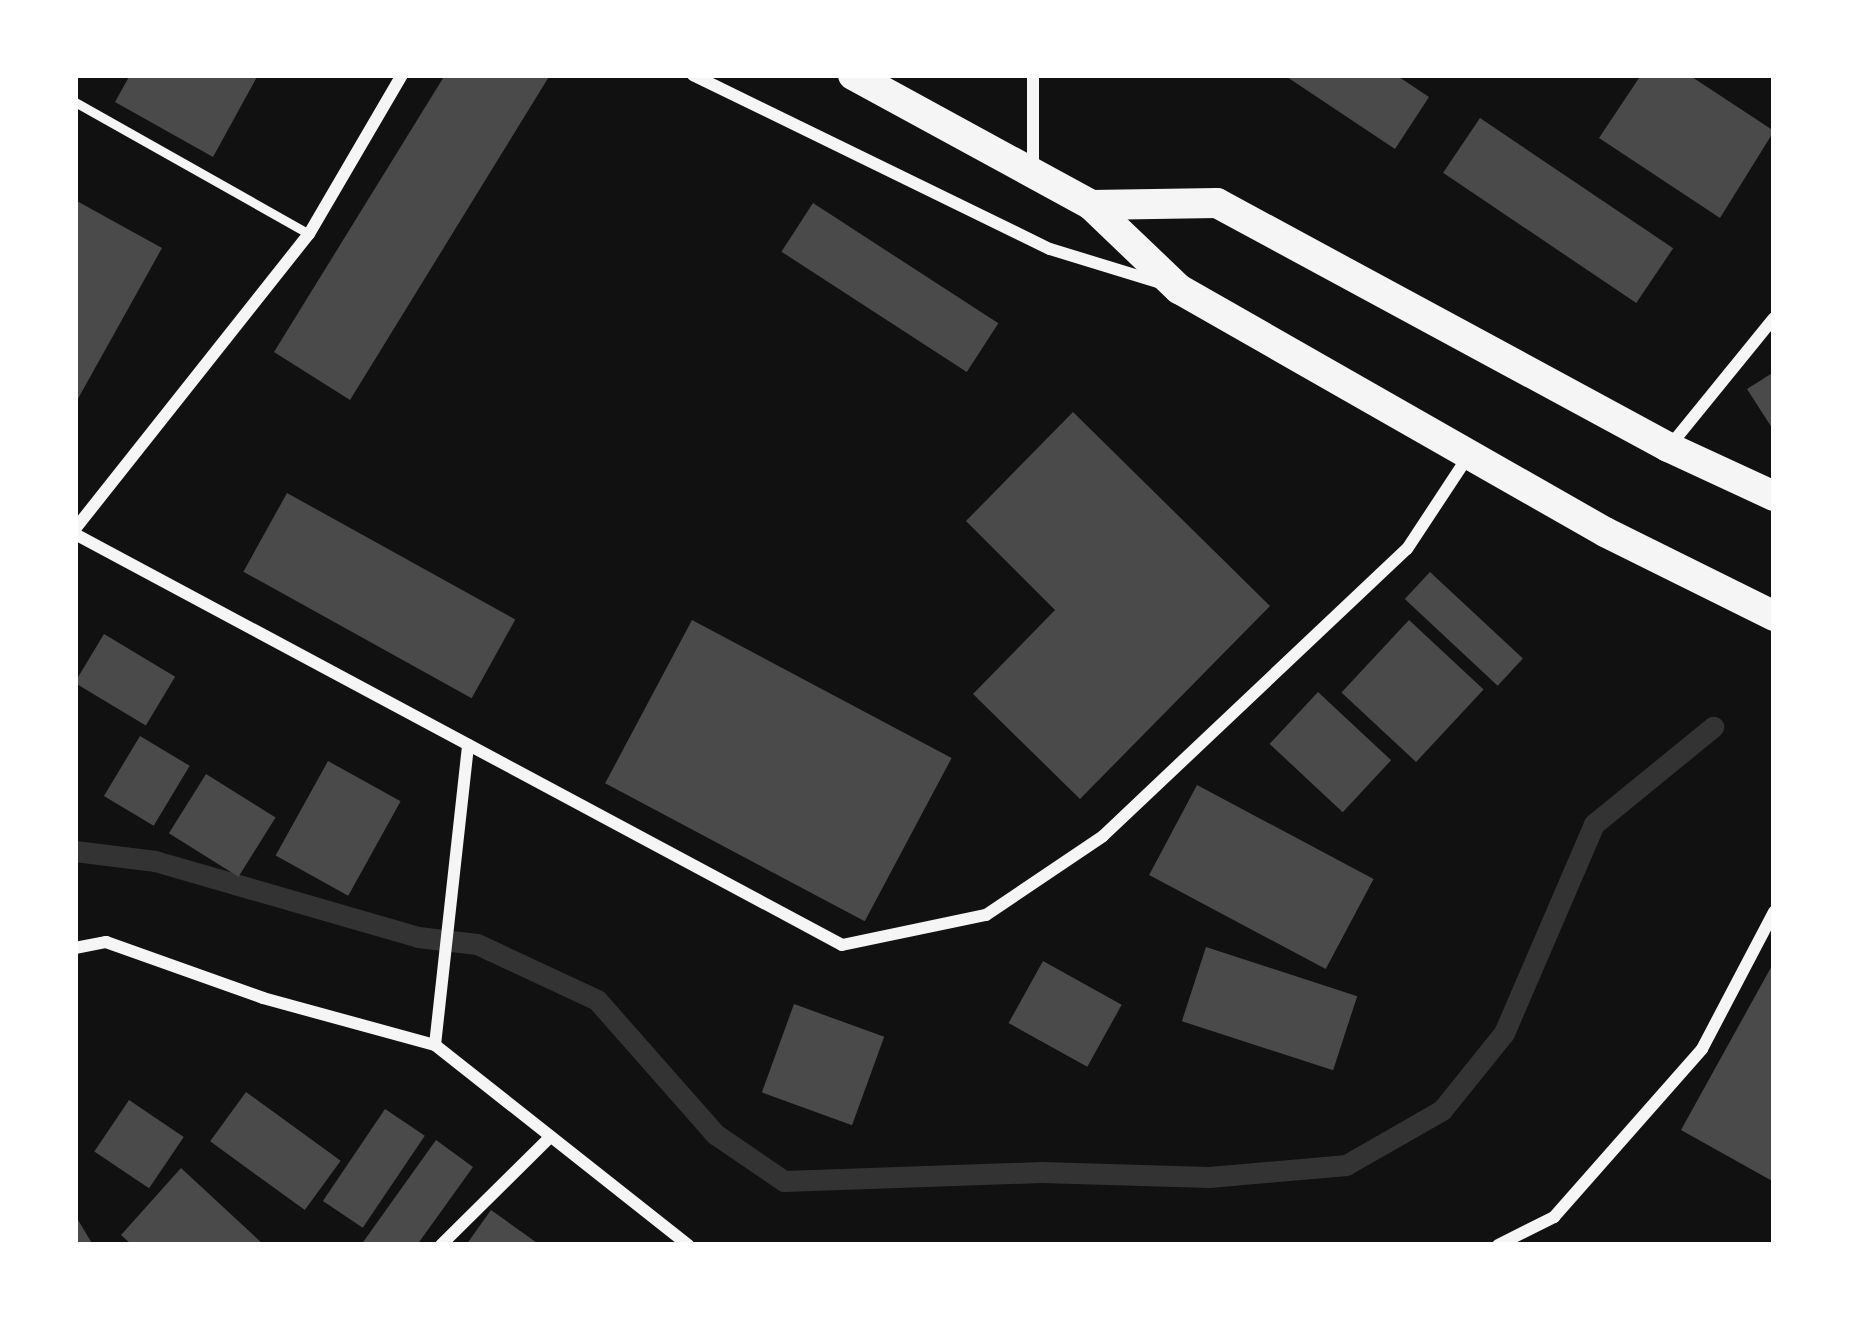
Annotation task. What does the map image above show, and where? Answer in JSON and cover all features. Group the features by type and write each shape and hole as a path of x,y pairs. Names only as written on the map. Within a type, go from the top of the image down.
{"main road":[{"path":"854,75 1091,206 1179,289 1469,455 1774,616"},
{"path":"1091,206 1217,203 1669,448 1774,496"}],"street":[{"path":"402,75 308,234 75,531 842,945 986,915 1103,836 1407,549 1469,455"},
{"path":"693,75 1050,249 1179,289"},
{"path":"1033,75 1033,173"},
{"path":"1669,448 1774,318"},
{"path":"435,1045 457,879 467,745"},
{"path":"1498,1245 1554,1217 1702,1049 1774,912"},
{"path":"75,948 106,942 263,998 435,1045 547,1140 688,1245"},
{"path":"441,1245 547,1140"}],"lane":[{"path":"75,101 308,234"}],"building":[{"path":"130,75 258,75 213,157 115,102"},
{"path":"445,75 550,75 350,400 274,352"},
{"path":"1284,75 1396,75 1429,97 1395,149"},
{"path":"1641,75 1689,75 1774,131 1720,218 1599,138"},
{"path":"1480,118 1673,248 1636,303 1443,173"},
{"path":"75,200 162,248 75,404"},
{"path":"813,203 998,323 967,372 781,252"},
{"path":"1774,372 1774,431 1747,389"},
{"path":"1073,412 1270,606 1080,799 973,694 1055,610 966,521"},
{"path":"287,493 515,620 472,698 243,572"},
{"path":"1430,572 1523,659 1498,686 1405,599"},
{"path":"692,620 952,758 865,921 605,783"},
{"path":"1409,620 1484,690 1416,762 1341,692"},
{"path":"104,634 175,677 146,726 75,683"},
{"path":"1318,692 1391,760 1343,812 1270,744"},
{"path":"140,736 190,766 154,826 104,796"},
{"path":"328,761 401,801 348,896 276,855"},
{"path":"206,774 276,817 238,877 169,833"},
{"path":"1197,785 1374,879 1326,969 1149,875"},
{"path":"1206,947 1357,996 1333,1070 1182,1021"},
{"path":"1043,961 1122,1005 1087,1067 1009,1023"},
{"path":"1774,962 1774,1182 1681,1130"},
{"path":"794,1004 884,1037 852,1125 762,1092"},
{"path":"246,1092 341,1161 305,1210 210,1141"},
{"path":"129,1100 184,1137 149,1188 94,1151"},
{"path":"385,1109 425,1136 363,1228 323,1201"},
{"path":"436,1140 473,1167 417,1245 361,1245"},
{"path":"181,1168 264,1245 132,1245 121,1235"},
{"path":"491,1210 540,1245 466,1245"},
{"path":"75,1215 93,1245 75,1245"}],"waterway":[{"path":"75,851 155,861 418,937 477,944 597,1000 715,1134 784,1181 1041,1172 1209,1177 1346,1165 1442,1110 1504,1033 1594,824 1713,727"}]}
